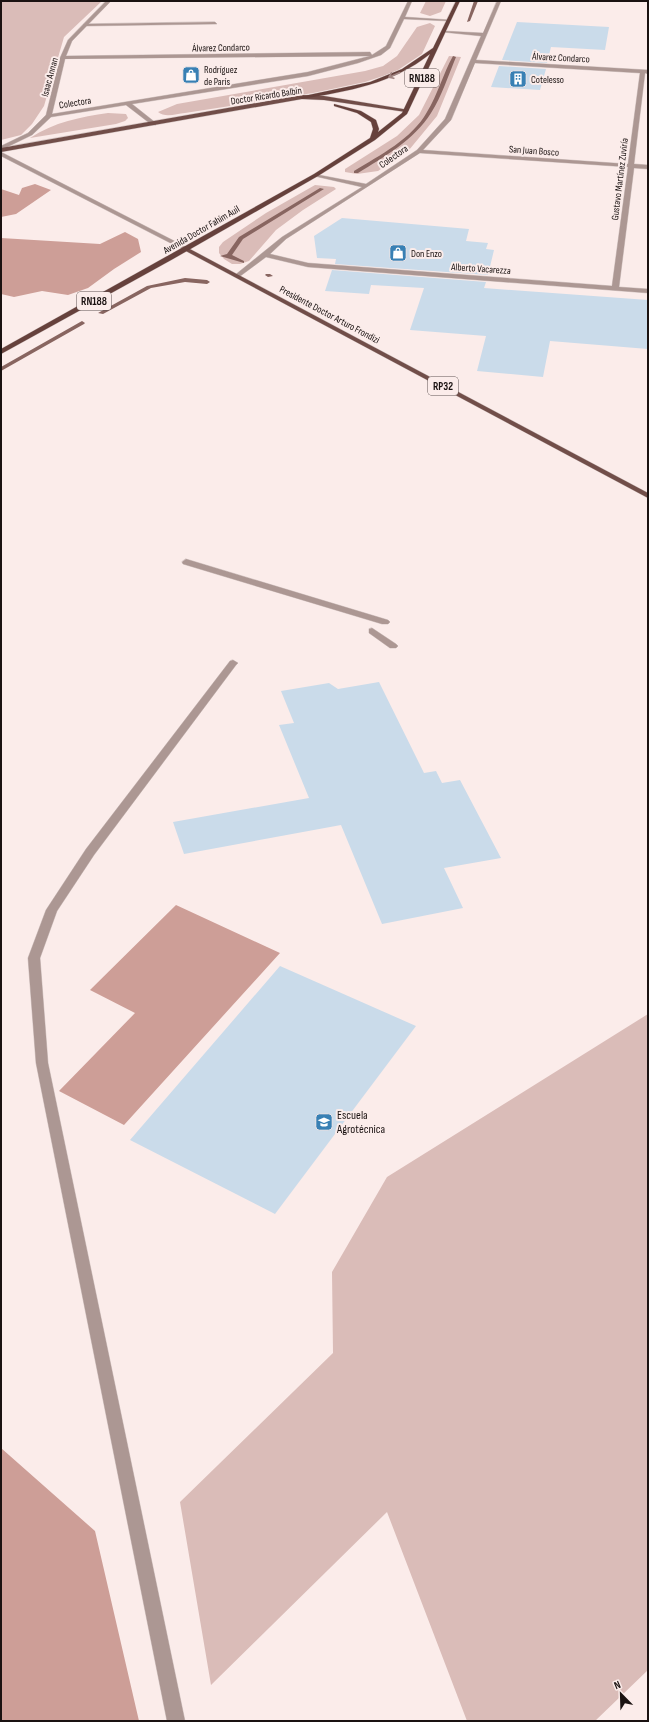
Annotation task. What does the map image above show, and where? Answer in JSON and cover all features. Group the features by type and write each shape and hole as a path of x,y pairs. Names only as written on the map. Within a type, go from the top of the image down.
{"highway":[{"name":"RN188","path":"405,112 458,1"},
{"path":"302,98 350,88 387,78 414,65 438,45"},
{"path":"336,105 360,112 374,121 376,128 373,139"},
{"name":"Avenida Doctor Fahim Auil","path":"1,352 316,175 373,139 405,112"}],"main road":[{"name":"Doctor Ricardo Balbín","path":"1,149 302,98 324,98 405,112"},
{"name":"Doctor Ricardo Balbín","path":"154,124 287,104 309,103 405,112"},
{"name":"Presidente Doctor Arturo Frondizi","path":"186,249 648,496"}],"street":[{"name":"Isaac Annan","path":"49,116 63,58 70,40 109,1"},
{"path":"379,54 388,47 410,1"},
{"name":"Colectora","path":"237,276 265,256 284,238 367,186 419,151 448,120 499,1"},
{"path":"403,18 449,20"},
{"path":"85,25 215,23"},
{"path":"444,32 484,35"},
{"name":"Colectora","path":"49,116 308,74 341,66 379,54"},
{"name":"Álvarez Condarco","path":"63,58 379,54"},
{"name":"Álvarez Condarco","path":"472,61 646,71"},
{"name":"Gustavo Martínez Zuviría","path":"615,289 631,165 646,71"},
{"path":"128,104 154,124"},
{"path":"1,149 30,134 49,116"},
{"name":"San Juan Bosco","path":"419,151 648,167"},
{"name":"Presidente Doctor Arturo Frondizi","path":"1,154 186,249"},
{"path":"316,175 367,186"},
{"name":"Alberto Vacarezza","path":"265,256 308,265 648,291"},
{"path":"186,562 385,622"},
{"path":"372,631 393,646"},
{"path":"176,1721 42,1064 34,958 52,910 90,852 233,663"}],"shaded area":[{"path":"1,1 102,1 64,37 44,106 32,124 21,135 1,140"},
{"path":"426,1 446,1 441,12 430,16 420,13"},
{"path":"430,23 435,26 422,54 398,70 365,82 313,93 174,115 164,115 158,112 177,104 365,71 383,66 397,56 417,27"},
{"path":"449,56 461,57 437,116 409,150 378,171 357,174 345,172 345,169 397,136 419,115"},
{"path":"108,113 126,114 128,118 125,121 116,124 30,138 39,132 58,124 78,118"},
{"path":"35,184 51,190 16,214 1,217 1,189 19,195 22,188"},
{"path":"315,185 334,187 336,189 303,210 276,230 249,261 240,264 232,264 224,259 219,253 219,247 223,242 266,213"},
{"path":"125,232 138,239 141,252 88,288 68,295 42,291 14,297 1,294 1,238 100,244"},
{"path":"176,905 280,953 124,1125 59,1091 135,1013 90,990"},
{"path":"648,1014 648,1670 595,1721 467,1721 387,1512 211,1685 180,1502 333,1353 332,1272 387,1177"},
{"path":"1,1448 95,1531 139,1721 1,1721"}],"building":[{"path":"517,22 609,27 605,50 551,47 547,63 502,60"},
{"name":"Cotelesso","path":"499,66 546,69 540,90 491,87"},
{"path":"342,218 469,229 466,241 488,243 486,249 494,250 488,275 335,264 336,259 317,258 314,236"},
{"path":"332,270 486,282 484,288 648,300 648,349 550,341 543,377 477,371 486,336 410,330 424,288 371,285 369,294 325,291"},
{"path":"379,682 424,773 436,771 442,783 460,780 501,858 444,868 463,908 382,924 341,825 184,854 173,822 309,798 279,725 294,723 281,691 329,683 338,689"},
{"path":"280,966 416,1026 275,1214 130,1140"}],"waterway":[{"path":"468,21 476,1"},
{"path":"356,172 406,139 423,122 436,99 454,57"},
{"path":"229,256 241,238 322,189"},
{"path":"223,256 229,256"},
{"path":"229,256 242,262"},
{"path":"101,313 149,287 185,280 207,282"},
{"path":"1,369 82,323"}],"place":[{"name":"Rodríguez de París","path":"191,75"},
{"name":"Cotelesso","path":"518,79"},
{"name":"Don Enzo","path":"398,253"},
{"name":"Escuela Agrotécnica","path":"324,1122"}]}
